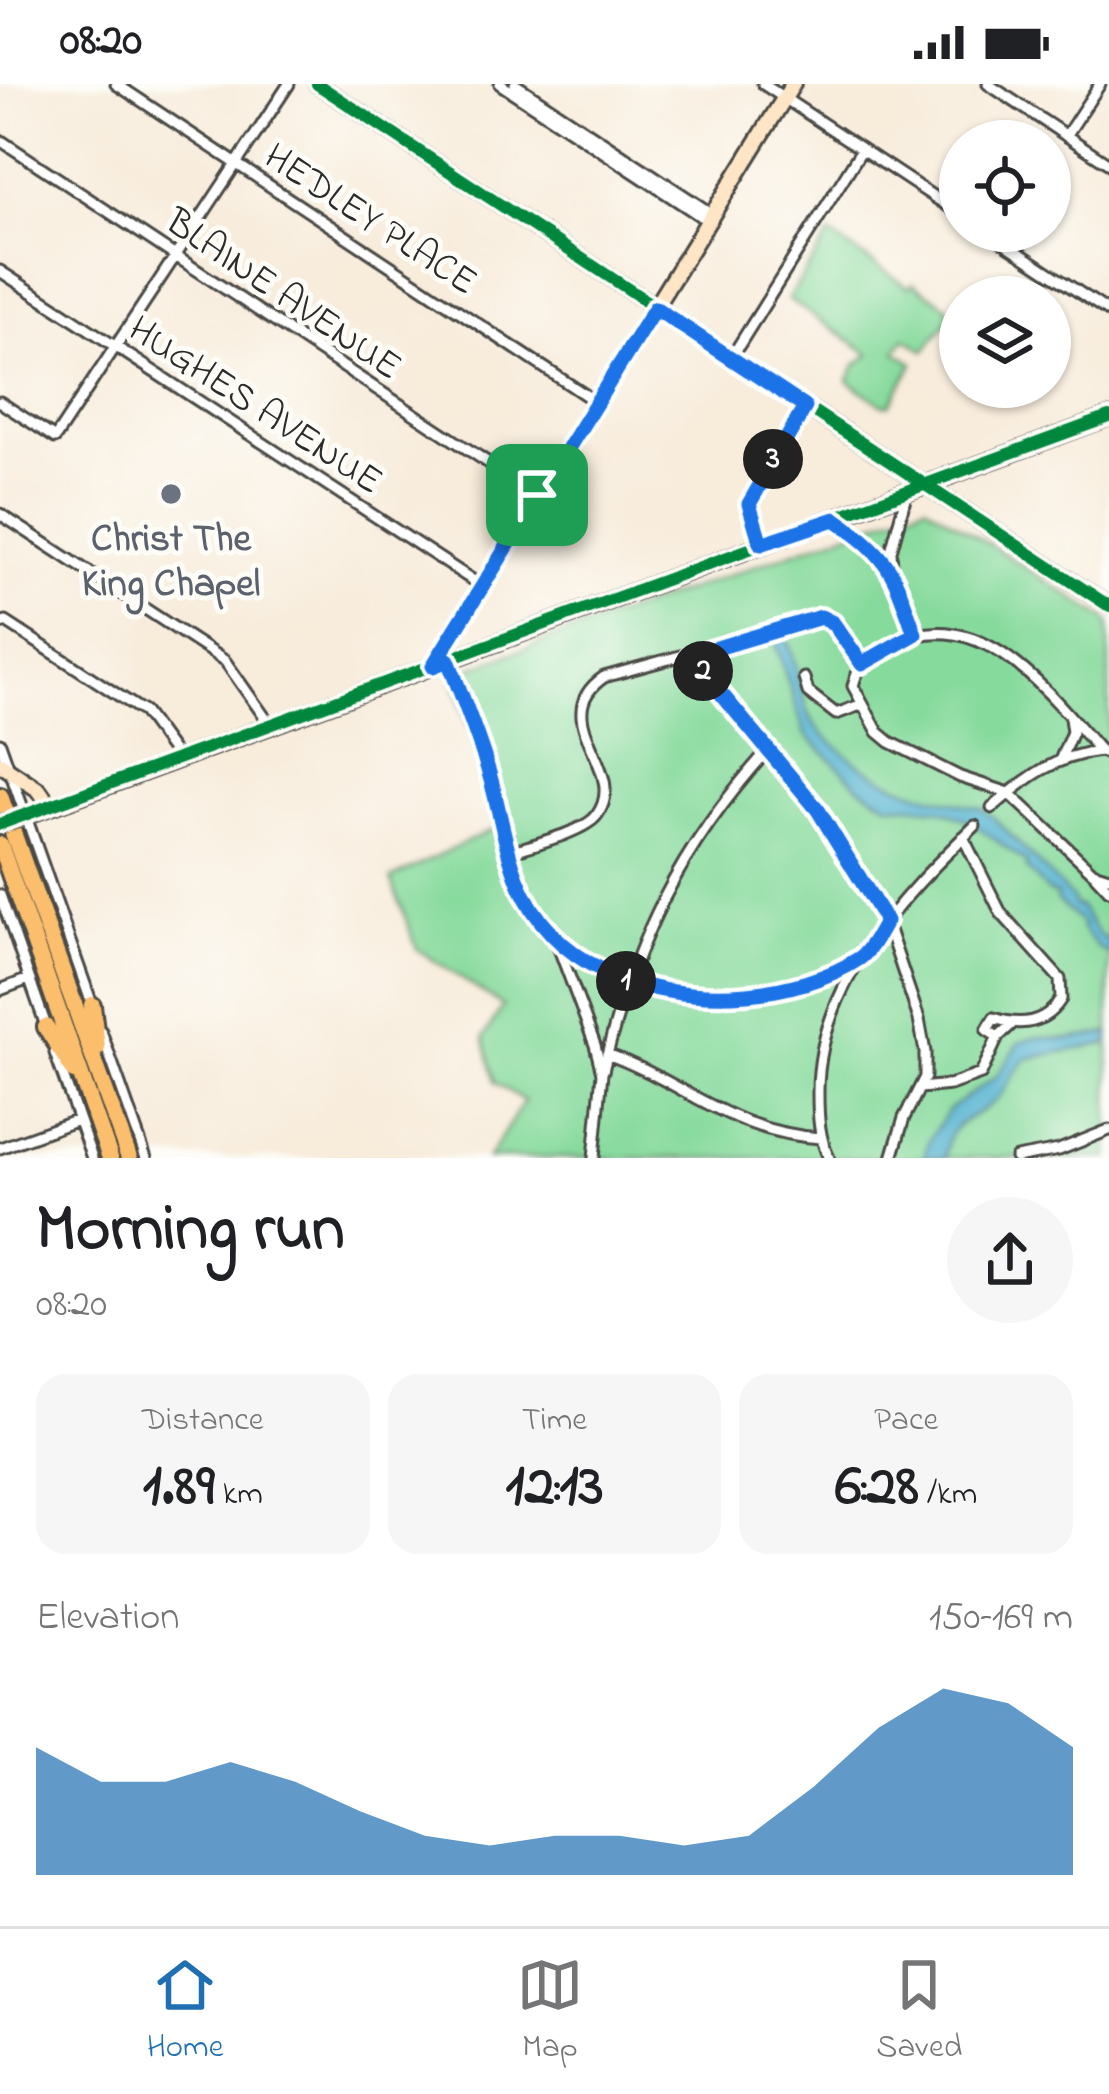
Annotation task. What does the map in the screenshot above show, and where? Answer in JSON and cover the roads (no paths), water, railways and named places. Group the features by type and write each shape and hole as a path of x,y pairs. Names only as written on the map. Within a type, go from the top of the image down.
{"highway":[{"path":"0,796 91,1074 110,1158"},
{"path":"0,845 129,1158"},
{"path":"91,1074 92,1005"},
{"path":"46,1027 68,1065 91,1074"}],"main road":[{"path":"0,824 1109,417"}],"street":[{"name":"HEDLEY PLACE","path":"116,84 596,402"},
{"path":"0,402 55,438 289,84"},
{"path":"317,84 805,407 915,489 1109,607"},
{"path":"500,84 588,137"},
{"path":"515,84 710,218"},
{"path":"764,84 939,200"},
{"path":"602,1073 554,938 525,896 489,770 440,663 480,585 794,84"},
{"path":"988,84 1042,120"},
{"path":"1071,128 1100,84"},
{"path":"1071,139 1109,164"},
{"name":"BLAINE AVENUE","path":"0,140 537,495"},
{"path":"731,358 862,149"},
{"path":"1018,252 1109,312"},
{"name":"HUGHES AVENUE","path":"0,271 480,585"},
{"path":"761,544 749,504 805,407"},
{"path":"915,489 891,551 892,568 915,634"},
{"path":"0,514 225,661 271,726"},
{"path":"835,519 879,551 892,568"},
{"path":"510,853 586,825 597,815 605,785 580,715 582,700 604,677 821,617 833,623 862,664"},
{"path":"0,624 6,622 144,712 178,759"},
{"path":"1104,753 1055,697 974,637 915,634 862,664 853,686 860,705 890,742 940,769 1009,793 1109,890"},
{"path":"690,656 818,810 886,921 919,1018 925,1052 925,1077 904,1118 892,1158"},
{"path":"804,678 808,692 836,714 860,705"},
{"path":"1060,758 1072,732 1069,713"},
{"path":"0,743 4,766 146,1158"},
{"path":"595,1158 602,1073 626,981 652,918 692,845 768,749"},
{"path":"992,808 1060,758 1104,753"},
{"path":"4,766 39,790 50,806"},
{"path":"829,1158 821,1138 818,1060 829,1019 886,921 975,826"},
{"path":"963,837 1001,914 1060,979 1061,999 1054,1010 1036,1021 1012,1024 992,1019 987,1030 998,1037"},
{"path":"1093,872 1109,877"},
{"path":"0,895 92,1158"},
{"path":"554,938 585,962 626,981 671,992 722,996 779,991 862,956"},
{"path":"0,990 29,979"},
{"path":"920,1088 950,1085 980,1074 998,1037 1012,1024"},
{"path":"607,1054 645,1068 745,1124 784,1135 821,1138"},
{"path":"0,1148 78,1120"},
{"path":"1016,1158 1059,1150 1109,1130"}],"water":[{"path":"785,635 810,716 824,735 886,780 980,808 993,817 1072,898 1100,936 1109,940 1109,954 1099,949 1083,925 1056,900 1057,895 1048,892 1026,868 1027,863 968,820 940,809 889,804 861,788 805,734 774,638"},
{"path":"1109,1033 1109,1043 1026,1059 996,1100 955,1128 945,1158 924,1158 948,1110 997,1076 1020,1042"}],"place":[{"name":"Christ The King Chapel","path":"171,494"}]}
